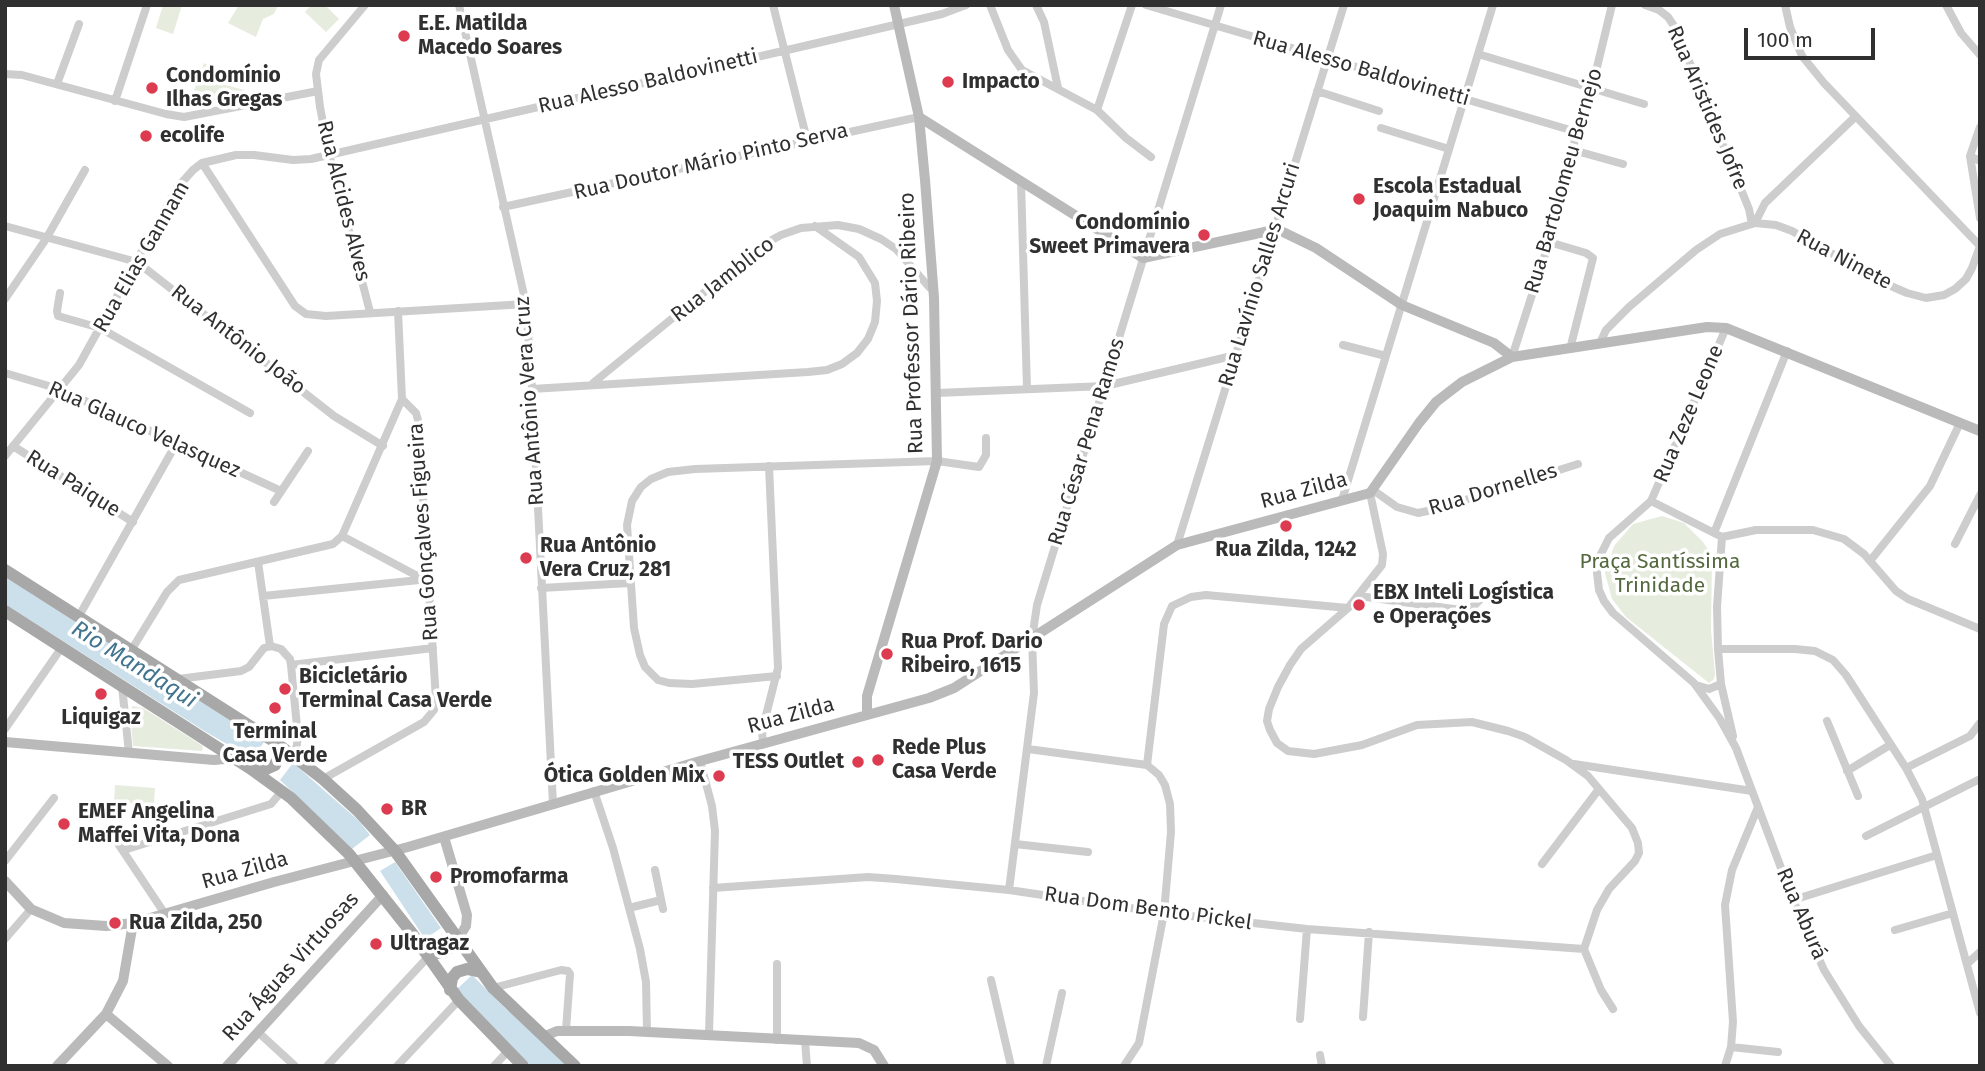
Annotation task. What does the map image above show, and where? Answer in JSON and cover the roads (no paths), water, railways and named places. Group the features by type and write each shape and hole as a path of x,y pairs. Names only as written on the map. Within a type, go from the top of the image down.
{"main road":[{"path":"5,570 178,679 295,756 323,779 395,850 493,988 575,1066"},
{"path":"5,611 234,758 257,769 355,861 411,932 454,995 523,1066"},
{"path":"257,769 275,765 279,758 277,745"},
{"path":"411,932 417,934 434,952 448,949 458,939"},
{"path":"454,995 452,978 457,972 467,969 481,972"}],"street":[{"path":"114,101 147,5"},
{"name":"Rua Alcides Alves","path":"365,5 319,60 316,74 329,154 370,312"},
{"name":"Rua Antônio Vera Cruz","path":"459,5 526,304 553,804"},
{"path":"773,5 807,140"},
{"name":"Rua Professor Dário Ribeiro","path":"867,715 867,696 937,461 934,290 919,117 894,5"},
{"name":"Rua Alesso Baldovinetti","path":"329,154 783,51 967,5"},
{"path":"990,5 1008,50 1022,70 1097,110 1150,157"},
{"path":"1036,5 1044,22 1058,88"},
{"path":"1097,110 1132,5"},
{"name":"Rua Alesso Baldovinetti","path":"1146,5 1577,132"},
{"name":"Rua César Pena Ramos","path":"1009,890 1034,693 1032,639 1037,605 1221,5"},
{"name":"Rua Lavínio Salles Arcuri","path":"1177,545 1344,5"},
{"path":"1342,500 1493,5"},
{"name":"Rua Bartolomeu Bernejo","path":"1512,357 1549,242 1612,5"},
{"name":"Rua Aristides Jofre","path":"1646,5 1668,17 1676,29 1754,224"},
{"path":"1785,5 1790,27 1802,56 1855,117 1980,246"},
{"path":"1946,5 1961,33 1980,55"},
{"path":"57,85 79,23"},
{"path":"1478,54 1644,104"},
{"path":"5,74 22,75 184,117 318,91"},
{"path":"1317,91 1379,111"},
{"path":"919,117 1143,258 1274,230 1283,232 1316,248 1402,305 1494,343 1512,357"},
{"name":"Rua Doutor Mário Pinto Serva","path":"503,207 919,117"},
{"path":"1754,224 1765,203 1855,117"},
{"path":"1980,127 1970,156 1980,218"},
{"path":"1381,128 1449,149"},
{"path":"1573,150 1623,164"},
{"name":"Rua Elias Gannam","path":"5,456 79,365 177,188 193,170 202,163 236,155 293,160 329,154"},
{"path":"1970,156 1980,161"},
{"path":"202,163 295,306 301,311 314,315 526,304"},
{"path":"5,299 46,239 85,170"},
{"path":"1021,182 1027,388"},
{"name":"Rua Ninete","path":"1600,343 1606,330 1629,307 1696,250 1720,234 1754,224 1776,225 1792,231 1884,283 1926,298 1944,295 1966,279 1980,246"},
{"name":"Rua Jamblico","path":"592,384 761,246 781,235 815,226 838,225 859,229 881,239 896,250 934,290"},
{"name":"Rua Antônio João","path":"5,226 137,262 334,416 383,446"},
{"path":"532,388 808,372 827,370 842,364 857,353 868,339 875,322 875,284 859,257 815,226"},
{"path":"1549,242 1591,255 1593,258 1570,349"},
{"path":"60,293 58,316 100,328 250,413"},
{"name":"Rua Gonçalves Figueira","path":"323,779 431,716 436,700 426,579 418,420 416,413 402,399 398,311"},
{"name":"Rua Zilda","path":"5,881 31,909 64,923 133,923 444,837 954,688 1177,545 1371,491 1419,423 1448,391 1512,357 1707,327 1726,328"},
{"path":"1726,328 1980,431"},
{"name":"Rua Zeze Leone","path":"1651,500 1726,328"},
{"path":"1343,345 1386,356"},
{"path":"1718,535 1787,351"},
{"path":"937,393 1105,386 1236,355"},
{"name":"Rua Glauco Velasquez","path":"5,373 59,389 281,491"},
{"path":"132,649 167,592 179,580 332,544 342,536 402,399"},
{"path":"1870,561 1930,486 1960,423"},
{"path":"777,676 692,684 669,683 658,680 645,667 634,628 628,514 641,487 651,479 681,470 937,461 979,467 986,455 986,438"},
{"path":"79,616 176,444"},
{"name":"Rua Paique","path":"13,446 133,522"},
{"path":"274,502 308,451"},
{"name":"Rua Dornelles","path":"1371,491 1397,507 1418,513 1578,464"},
{"path":"763,743 762,731 777,676 769,466"},
{"path":"1371,491 1384,560 1348,608 1301,649 1278,687 1267,720 1278,743 1289,751 1314,754 1362,745 1417,724 1472,722 1508,730 1525,737 1588,776 1636,834 1639,853 1635,862 1602,899 1584,948 1601,990 1613,1009"},
{"path":"1955,544 1980,495"},
{"path":"1651,500 1718,535 1756,530 1813,530 1844,539 1870,561 1896,591 1908,599 1980,629"},
{"name":"Rua Aburá","path":"1651,500 1615,531 1602,550 1596,564 1597,581 1604,601 1613,613 1694,683 1720,719 1736,748"},
{"name":"Rua Aburá","path":"1718,535 1718,649 1721,684 1736,748 1793,900 1824,970 1840,999 1891,1066"},
{"path":"342,536 426,579"},
{"path":"258,562 270,646"},
{"path":"262,596 426,579"},
{"path":"541,588 630,583"},
{"path":"1147,765 1164,624 1172,606 1191,597 1206,595 1348,608"},
{"path":"1359,596 1468,611 1483,597"},
{"path":"178,679 246,670 264,648 270,646 285,652 291,665 298,737 295,756"},
{"path":"5,729 62,647"},
{"path":"291,665 433,648"},
{"path":"1718,649 1815,651 1829,657 1846,675 1906,768 1925,808 1980,1013"},
{"path":"1694,683 1709,690 1721,684"},
{"path":"122,686 129,753"},
{"path":"1827,721 1858,796"},
{"path":"1906,768 1970,736 1980,723"},
{"path":"5,742 214,760 234,758"},
{"path":"1847,771 1890,745"},
{"path":"1028,749 1147,765 1160,775 1165,785 1170,804 1170,859 1164,913 1139,1044 1124,1066"},
{"path":"700,761 714,817 709,1034"},
{"path":"1571,764 1752,791"},
{"path":"1866,836 1980,779"},
{"path":"1542,864 1599,789"},
{"path":"124,850 271,804 282,791"},
{"path":"594,791 613,848 646,982 647,1032"},
{"path":"5,861 54,798"},
{"path":"1725,1066 1734,1022 1724,921 1725,905 1732,870 1758,807"},
{"path":"109,830 165,914"},
{"path":"444,837 467,915 466,926 458,939"},
{"path":"1015,844 1088,852"},
{"path":"1793,900 1937,855"},
{"path":"629,908 662,905 655,870"},
{"name":"Rua Dom Bento Pickel","path":"713,888 868,877 1009,890 1164,913 1307,929 1584,948"},
{"name":"Rua Águas Virtuosas","path":"227,1066 383,895"},
{"path":"5,939 31,909"},
{"path":"1895,930 1953,913"},
{"path":"57,1066 106,1014 125,974 133,923"},
{"path":"1300,1019 1307,929"},
{"path":"1363,1017 1369,932"},
{"path":"1969,967 1980,952"},
{"path":"327,1066 428,957"},
{"path":"777,964 777,1040"},
{"path":"1969,967 1979,970"},
{"path":"493,988 561,970 568,971 566,1031"},
{"path":"991,980 1011,1066"},
{"path":"1046,1066 1062,993"},
{"path":"397,1066 454,995"},
{"path":"106,1014 168,1066"},
{"path":"545,1036 557,1031 647,1032 866,1044 874,1050 884,1066"},
{"path":"258,1032 295,1066"},
{"path":"805,1041 807,1066"},
{"path":"1731,1047 1778,1052"},
{"path":"494,1066 508,1051"},
{"path":"1320,1055 1322,1066"}],"water":[{"name":"Rio Mandaqui","path":"5,577 264,742 253,759 5,604"},
{"path":"293,763 359,821 370,835 352,849 280,780"},
{"path":"395,862 441,928 425,939 380,871"},
{"path":"472,975 567,1066 531,1066 456,990"}],"place":[{"name":"E.E. Matilda Macedo Soares","path":"404,36"},
{"name":"Impacto","path":"948,82"},
{"name":"Condomínio Ilhas Gregas","path":"152,88"},
{"name":"ecolife","path":"146,136"},
{"name":"Escola Estadual Joaquim Nabuco","path":"1359,199"},
{"name":"Condomínio Sweet Primavera","path":"1204,235"},
{"name":"Rua Zilda, 1242","path":"1286,526"},
{"name":"Rua Antônio Vera Cruz, 281","path":"526,558"},
{"name":"EBX Inteli Logística e Operações","path":"1359,605"},
{"name":"Rua Prof. Dario Ribeiro, 1615","path":"887,654"},
{"name":"Bicicletário Terminal Casa Verde","path":"285,689"},
{"name":"Liquigaz","path":"101,694"},
{"name":"Terminal Casa Verde","path":"275,708"},
{"name":"Rede Plus Casa Verde","path":"878,760"},
{"name":"TESS Outlet","path":"858,762"},
{"name":"Ótica Golden Mix","path":"719,776"},
{"name":"BR","path":"387,809"},
{"name":"EMEF Angelina Maffei Vita, Dona","path":"64,824"},
{"name":"Promofarma","path":"436,877"},
{"name":"Rua Zilda, 250","path":"115,923"},
{"name":"Ultragaz","path":"376,944"}],"park label":[{"name":"Praça Santíssima Trinidade","path":"1660,574"}]}
